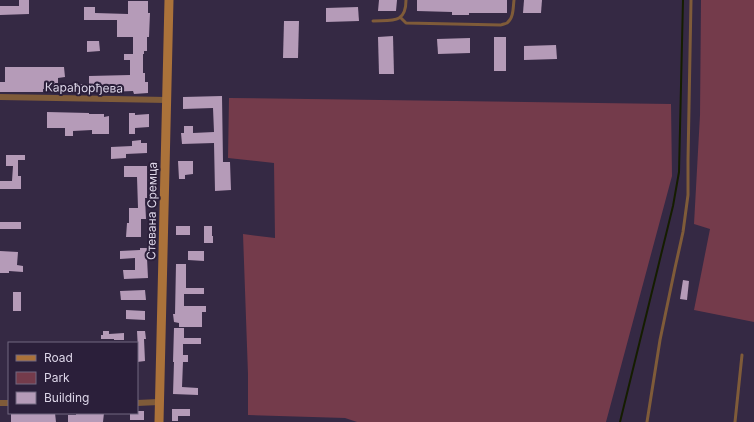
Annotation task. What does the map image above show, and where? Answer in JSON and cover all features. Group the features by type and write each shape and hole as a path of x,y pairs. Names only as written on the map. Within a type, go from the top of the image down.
{"main road":[{"name":"Стевана Сремца","path":"159,422 169,0"}],"street":[{"name":"Карађорђева","path":"0,98 167,100"},
{"path":"138,403 160,402"}],"lane":[{"path":"373,21 397,20 401,18 405,11 406,0"},
{"path":"401,18 406,23 501,25 508,23 512,16 514,0"},
{"path":"646,422 660,340 686,213 691,0"},
{"path":"735,422 742,355"}],"green space":[{"path":"701,0 754,0 754,322 694,310 710,229 694,224 700,115"},
{"path":"229,98 671,104 672,176 606,422 357,422 345,418 248,415 243,234 275,238 274,163 228,158"}],"building":[{"path":"19,0 29,0 29,14 0,15 0,6 19,6"},
{"path":"379,0 397,0 396,11 378,11"},
{"path":"417,0 507,0 507,13 469,13 469,15 452,15 452,12 417,11"},
{"path":"524,0 542,0 541,13 523,13"},
{"path":"128,1 148,1 148,13 150,13 149,37 147,37 147,51 144,51 143,54 143,73 145,73 145,82 148,82 148,93 134,94 133,91 101,93 101,89 89,89 89,76 130,75 130,60 124,60 124,54 133,54 133,37 117,37 117,20 84,20 84,7 95,7 95,13 128,14"},
{"path":"358,7 359,21 326,22 326,8"},
{"path":"284,21 299,21 298,58 283,58"},
{"path":"393,36 394,74 379,74 378,37"},
{"path":"494,37 506,37 506,71 494,71"},
{"path":"470,38 470,53 438,54 437,39"},
{"path":"87,41 99,41 100,51 87,52"},
{"path":"556,45 557,59 524,60 524,46"},
{"path":"5,67 64,67 65,77 58,78 58,83 55,83 55,89 43,89 43,92 0,92 0,82 5,82"},
{"path":"70,84 89,84 89,93 70,93"},
{"path":"222,96 223,162 230,162 231,190 215,191 214,143 182,144 181,133 184,133 184,126 193,126 193,133 214,132 213,108 183,109 183,97"},
{"path":"47,112 104,114 104,117 109,116 109,134 92,134 92,130 73,131 73,136 65,136 65,128 47,128"},
{"path":"129,113 135,113 135,115 149,114 149,127 135,128 135,134 129,134"},
{"path":"141,140 141,143 147,143 147,153 126,154 126,158 111,159 111,147 132,146 132,141"},
{"path":"6,155 25,155 25,160 18,160 18,176 21,176 21,189 0,189 0,181 12,181 13,166 6,166"},
{"path":"178,161 193,161 193,174 185,175 185,179 179,179"},
{"path":"124,166 147,166 147,198 145,198 146,219 141,219 141,237 126,237 127,223 129,223 129,208 138,208 137,177 124,177"},
{"path":"0,222 21,222 21,229 0,229"},
{"path":"176,226 190,226 190,235 176,235"},
{"path":"204,226 212,226 213,243 204,243"},
{"path":"140,248 148,248 148,278 124,279 123,270 135,270 135,258 120,259 120,251 140,250"},
{"path":"0,251 18,252 17,265 23,266 23,272 9,271 9,273 0,273"},
{"path":"188,251 204,251 204,261 188,260"},
{"path":"176,264 186,264 186,288 204,288 204,294 184,294 184,306 206,306 206,312 202,312 202,327 179,327 179,323 174,322 173,314 175,314"},
{"path":"683,280 689,281 687,300 680,299"},
{"path":"145,290 146,300 121,300 120,291"},
{"path":"13,292 21,292 21,311 13,311"},
{"path":"126,310 145,311 145,320 126,319"},
{"path":"174,328 184,328 184,338 201,338 201,344 183,344 183,355 188,355 188,362 183,362 182,387 198,388 198,395 173,394"},
{"path":"103,331 109,331 109,334 124,333 124,340 101,339"},
{"path":"137,331 145,331 145,361 138,362"},
{"path":"172,409 190,409 190,416 178,416 178,421 172,421"},
{"path":"138,411 144,411 144,420 130,420 130,414 138,414"},
{"path":"11,414 55,414 56,422 11,422"},
{"path":"104,414 103,422 68,422 68,415"}],"waterway":[{"path":"620,422 673,206 679,172 683,0"}]}
